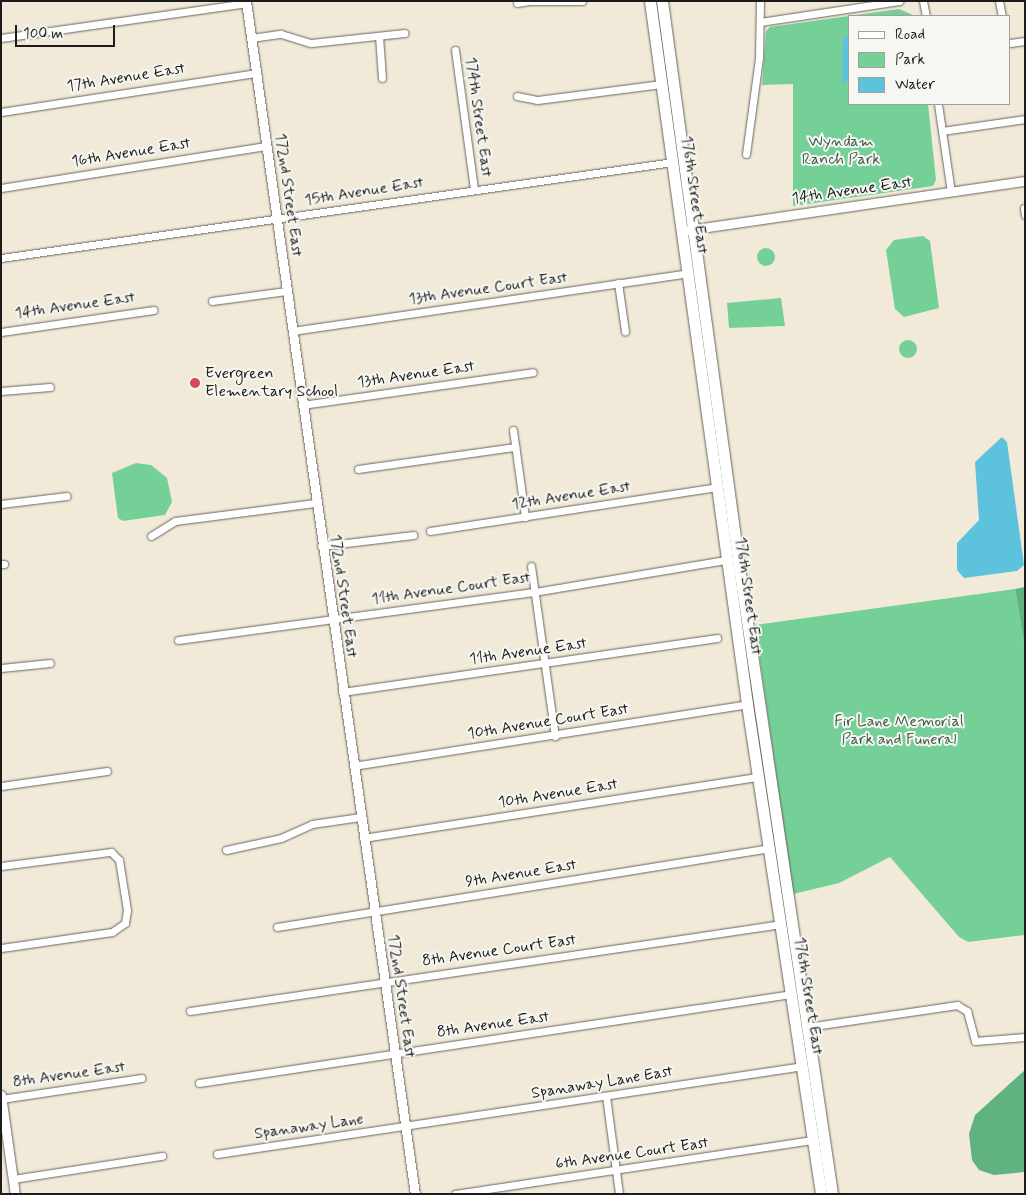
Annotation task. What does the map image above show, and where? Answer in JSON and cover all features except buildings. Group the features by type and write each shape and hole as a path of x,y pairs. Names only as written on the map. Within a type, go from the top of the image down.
{"main road":[{"name":"176th Street East","path":"650,1 661,34 689,230 710,352 746,615 832,1194"},
{"name":"176th Street East","path":"662,1 662,84 673,162 689,230 688,274 726,560 821,1194"},
{"path":"688,274 694,279 710,352"},
{"path":"726,560 732,566 739,606 746,615"},
{"path":"782,924 792,964 798,971"},
{"path":"792,994 797,998 802,1033 809,1043"}],"street":[{"path":"517,3 530,1 582,1"},
{"path":"746,154 760,22 760,1"},
{"path":"760,22 899,1"},
{"path":"923,1 926,15"},
{"path":"1000,1 1002,15"},
{"path":"1,38 246,2"},
{"name":"172nd Street East","path":"246,2 331,619 415,1194"},
{"path":"251,38 281,34 311,43 404,33"},
{"path":"379,36 382,78"},
{"path":"1011,43 1025,41"},
{"name":"174th Street East","path":"455,50 474,188"},
{"name":"17th Avenue East","path":"1,112 255,73"},
{"path":"517,96 537,100 662,84"},
{"path":"938,105 951,192"},
{"path":"942,131 1025,119"},
{"name":"16th Avenue East","path":"1,188 266,146"},
{"name":"15th Avenue East","path":"1,258 474,188 673,162"},
{"name":"14th Avenue East","path":"689,230 1025,181"},
{"name":"13th Avenue Court East","path":"292,331 688,274"},
{"path":"618,283 625,331"},
{"path":"212,301 286,291"},
{"name":"14th Avenue East","path":"1,332 153,310"},
{"name":"13th Avenue East","path":"302,405 533,372"},
{"path":"1,391 50,387"},
{"path":"513,430 525,516"},
{"path":"358,469 516,447"},
{"name":"12th Avenue East","path":"430,531 717,487"},
{"path":"1,504 67,496"},
{"path":"151,536 175,522 315,503"},
{"path":"321,546 413,534"},
{"name":"11th Avenue Court East","path":"178,640 534,592 726,560"},
{"path":"531,566 554,736"},
{"name":"11th Avenue East","path":"342,692 544,665 717,638"},
{"path":"1,668 50,663"},
{"name":"10th Avenue Court East","path":"353,766 554,736 747,704"},
{"path":"1,786 107,771"},
{"name":"10th Avenue East","path":"363,838 758,777"},
{"path":"226,850 281,838 312,824 360,817"},
{"name":"9th Avenue East","path":"277,927 373,910 769,848"},
{"path":"1,866 99,851 117,856 127,910 122,926 112,932 1,948"},
{"name":"8th Avenue Court East","path":"190,1011 782,924"},
{"name":"8th Avenue East","path":"199,1083 792,994"},
{"path":"807,1027 957,1005 967,1011 974,1041 1025,1037"},
{"name":"Spanaway Lane East","path":"404,1126 803,1066"},
{"name":"8th Avenue East","path":"2,1099 141,1078"},
{"path":"1,1095 15,1194"},
{"path":"606,1096 619,1194"},
{"name":"Spanaway Lane","path":"217,1154 404,1126"},
{"name":"6th Avenue Court East","path":"455,1194 814,1140"},
{"path":"13,1179 162,1156"}],"green space":[{"name":"Wyndam Ranch Park","path":"899,9 913,15 856,15"},
{"name":"Wyndam Ranch Park","path":"848,16 848,105 928,105 936,180 933,186 793,206 793,84 762,85 766,31 770,27"},
{"path":"923,236 930,241 939,308 904,317 895,309 886,250 894,240"},
{"path":"766,248 772,251 775,257 772,263 766,266 760,263 757,257 760,251"},
{"path":"781,298 785,326 729,328 727,303"},
{"path":"904,340 912,340 917,345 915,356 904,358 899,353 899,345"},
{"path":"136,463 151,465 167,478 172,502 165,515 123,521 118,518 112,473"},
{"path":"1025,587 1025,649 1015,589"},
{"name":"Fir Lane Memorial Park and Funeral","path":"1015,589 1025,649 1025,935 968,942 959,937 890,857 839,883 793,894 755,625"},
{"path":"1025,1070 1025,1172 994,1175 979,1170 972,1160 969,1134 975,1115"}],"water":[{"path":"848,34 848,81 842,84 843,38"},
{"path":"1002,437 1007,442 1024,565 1017,571 964,578 957,570 957,543 979,520 975,462"}],"place":[{"name":"Evergreen Elementary School","path":"195,383"}]}
